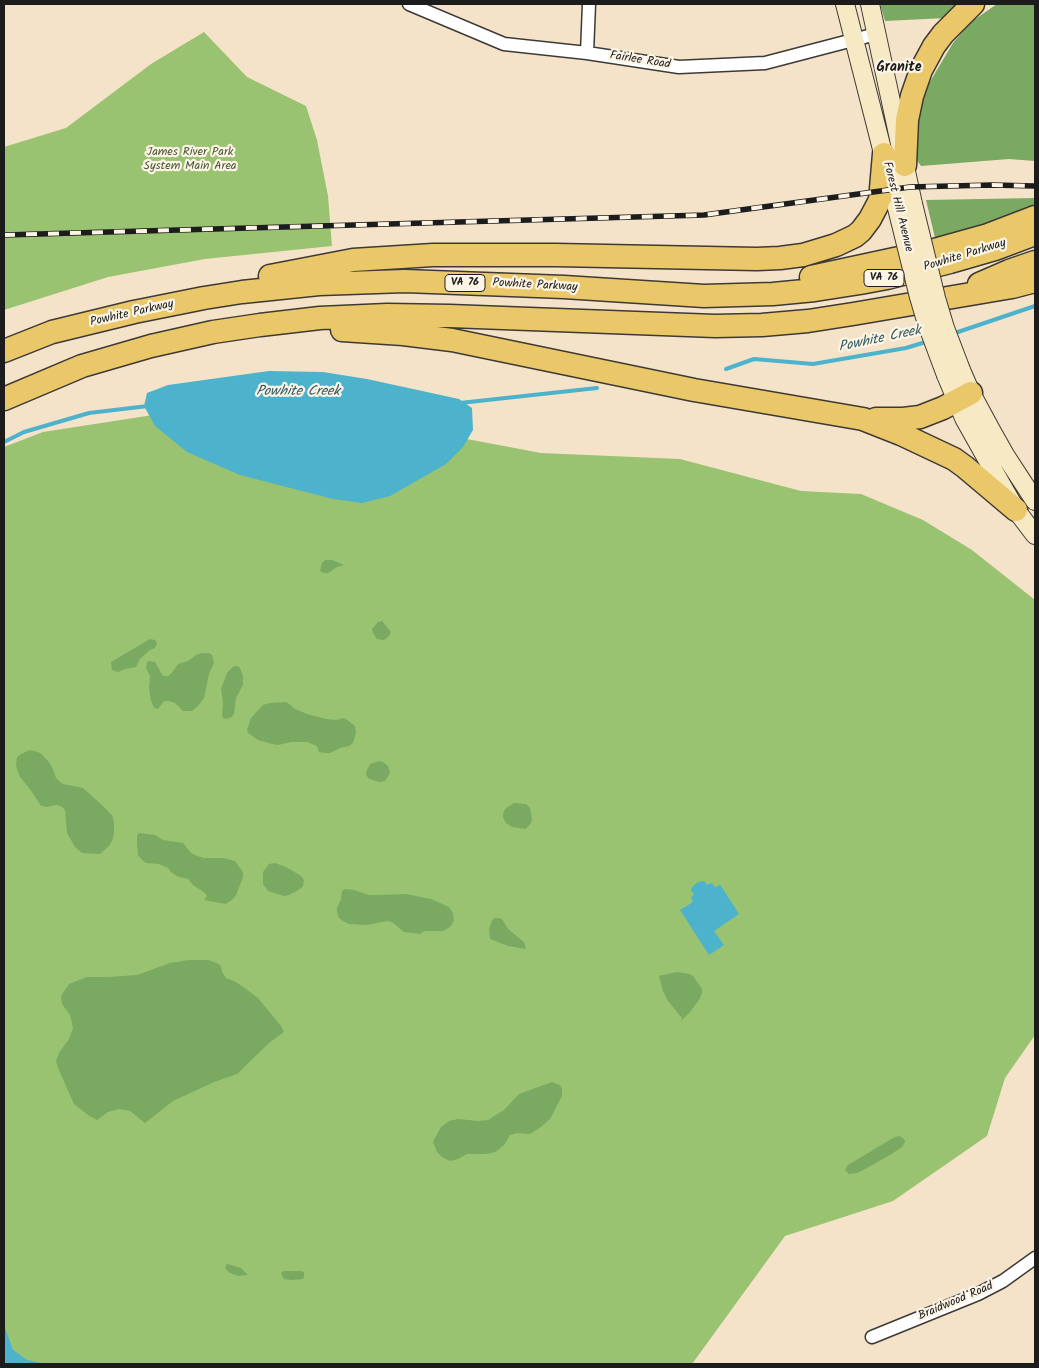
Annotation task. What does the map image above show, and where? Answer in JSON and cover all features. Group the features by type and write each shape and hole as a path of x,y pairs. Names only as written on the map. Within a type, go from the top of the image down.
{"highway":[{"path":"905,166 908,115 921,70 943,34 973,4"},
{"path":"204,298 276,274 353,260 404,256 499,254 758,259 802,254 836,245 855,236 861,230 870,219 880,200 884,154"},
{"path":"727,296 927,252 988,235 1035,217"},
{"name":"Powhite Parkway","path":"4,350 52,332 134,312 242,292 319,284 405,281 727,296 806,291 860,283 950,262 1035,234"},
{"path":"948,298 1009,271 1035,262"},
{"path":"4,399 82,366 151,346 213,332 320,318 387,315 459,316 716,326 762,325 844,316 1012,288 1035,282"},
{"path":"260,325 403,334 452,340 694,390 863,419 920,417 964,397"},
{"path":"863,419 901,434 954,459 1026,505"}],"main road":[{"name":"Forest Hill Avenue","path":"845,4 884,154 905,206 936,298 945,328 953,372 996,476 1026,505 1035,535"},
{"name":"Forest Hill Avenue","path":"870,4 905,166 905,206"}],"street":[{"name":"Fairlee Road","path":"410,4 504,44 587,52 679,67 764,63 876,34"},
{"path":"587,52 589,4"},
{"name":"Braidwood Road","path":"872,1337 978,1294 1003,1281 1035,1258"}],"green space":[{"path":"880,4 961,4 946,18 885,21"},
{"path":"997,4 1035,4 1035,161 1009,159 921,166 915,158 914,128 928,85 953,43 971,22"},
{"name":"James River Park System Main Area","path":"204,32 247,77 306,106 317,140 328,196 332,246 205,259 108,277 4,310 4,147 66,128 151,64"},
{"path":"1035,198 1035,205 1025,212 936,242 926,200"},
{"path":"153,415 382,423 541,453 680,459 801,491 861,494 923,520 972,550 1035,600 1035,1035 1005,1078 987,1136 893,1201 785,1236 692,1364 4,1364 4,447 43,432"},
{"path":"325,560 332,560 344,565 324,573 320,571"},
{"path":"382,621 391,632 384,640 377,639 372,629 378,622"},
{"path":"150,639 155,640 157,643 155,648 140,659 136,667 118,672 112,670 111,662"},
{"path":"202,653 212,655 214,663 209,674 204,698 198,706 192,711 183,711 175,703 164,701 158,709 154,708 149,689 150,676 146,668 147,662 155,662 163,676 168,676 178,664"},
{"path":"234,666 240,668 243,676 243,685 236,698 234,714 226,719 223,718 222,714 221,689 227,673"},
{"path":"286,702 293,708 307,714 326,719 336,720 344,718 355,726 356,733 353,743 330,753 325,753 319,752 317,746 307,742 292,742 278,745 258,740 248,733 247,730 251,718 263,705"},
{"path":"30,750 40,753 49,762 56,778 60,782 83,788 112,815 114,834 112,841 100,854 82,853 75,847 67,833 65,810 61,806 56,805 41,806 20,777 16,766 17,757"},
{"path":"379,761 387,765 390,773 385,781 380,782 369,779 366,775 370,764"},
{"path":"514,803 526,804 530,808 532,819 526,829 512,827 506,823 503,817 505,809"},
{"path":"139,833 155,835 163,840 183,843 191,853 197,856 235,861 243,872 236,895 226,904 204,900 207,896 205,893 188,879 179,877 168,868 159,864 146,863 138,855 137,835"},
{"path":"275,863 301,876 304,880 303,886 284,896 268,891 263,884 263,872 269,864"},
{"path":"345,889 369,895 406,894 431,899 449,907 453,913 454,921 450,927 443,931 424,931 420,934 404,932 392,922 387,921 367,925 349,924 339,918 337,912 342,891"},
{"path":"494,918 502,919 508,929 524,942 526,949 508,946 490,939 489,929"},
{"path":"208,960 221,966 226,978 242,986 258,998 284,1032 269,1043 237,1074 214,1082 173,1101 145,1123 130,1111 119,1109 108,1112 97,1120 88,1115 74,1104 56,1061 73,1028 70,1015 62,1004 61,996 69,984 87,977 137,975 170,963"},
{"path":"677,972 693,976 702,989 699,1000 681,1021 682,1018 668,1001 663,991 659,976"},
{"path":"552,1082 560,1085 562,1096 550,1119 530,1134 517,1133 510,1135 505,1144 492,1153 467,1154 450,1161 437,1152 433,1142 441,1127 449,1121 458,1119 488,1120 504,1110 519,1094"},
{"path":"899,1136 905,1141 904,1144 890,1155 857,1173 849,1174 845,1170 848,1165"},
{"path":"227,1264 241,1268 248,1275 239,1276 230,1273 225,1268"},
{"path":"284,1271 301,1271 304,1272 304,1277 303,1279 284,1279 281,1273"}],"water":[{"path":"269,371 323,372 367,379 459,399 472,408 473,430 463,447 446,464 390,496 362,503 333,499 240,475 187,452 155,426 144,406 147,393 168,385"},
{"path":"704,881 707,885 712,883 715,887 720,885 739,914 714,931 724,945 709,955 680,910 693,902 691,897 694,895 691,890 693,886 698,882"},
{"path":"4,1325 13,1350 27,1360 47,1364 4,1364"}],"waterway":[{"name":"Powhite Creek","path":"952,334 1035,306"},
{"name":"Powhite Creek","path":"726,369 754,359 813,364 906,348 929,341"},
{"name":"Powhite Creek","path":"460,403 597,388"},
{"name":"Powhite Creek","path":"4,442 24,432 89,413 148,406"}],"railway":[{"path":"4,235 704,215 910,187 1035,186"}],"district":[{"name":"Granite","path":"899,69"}]}
